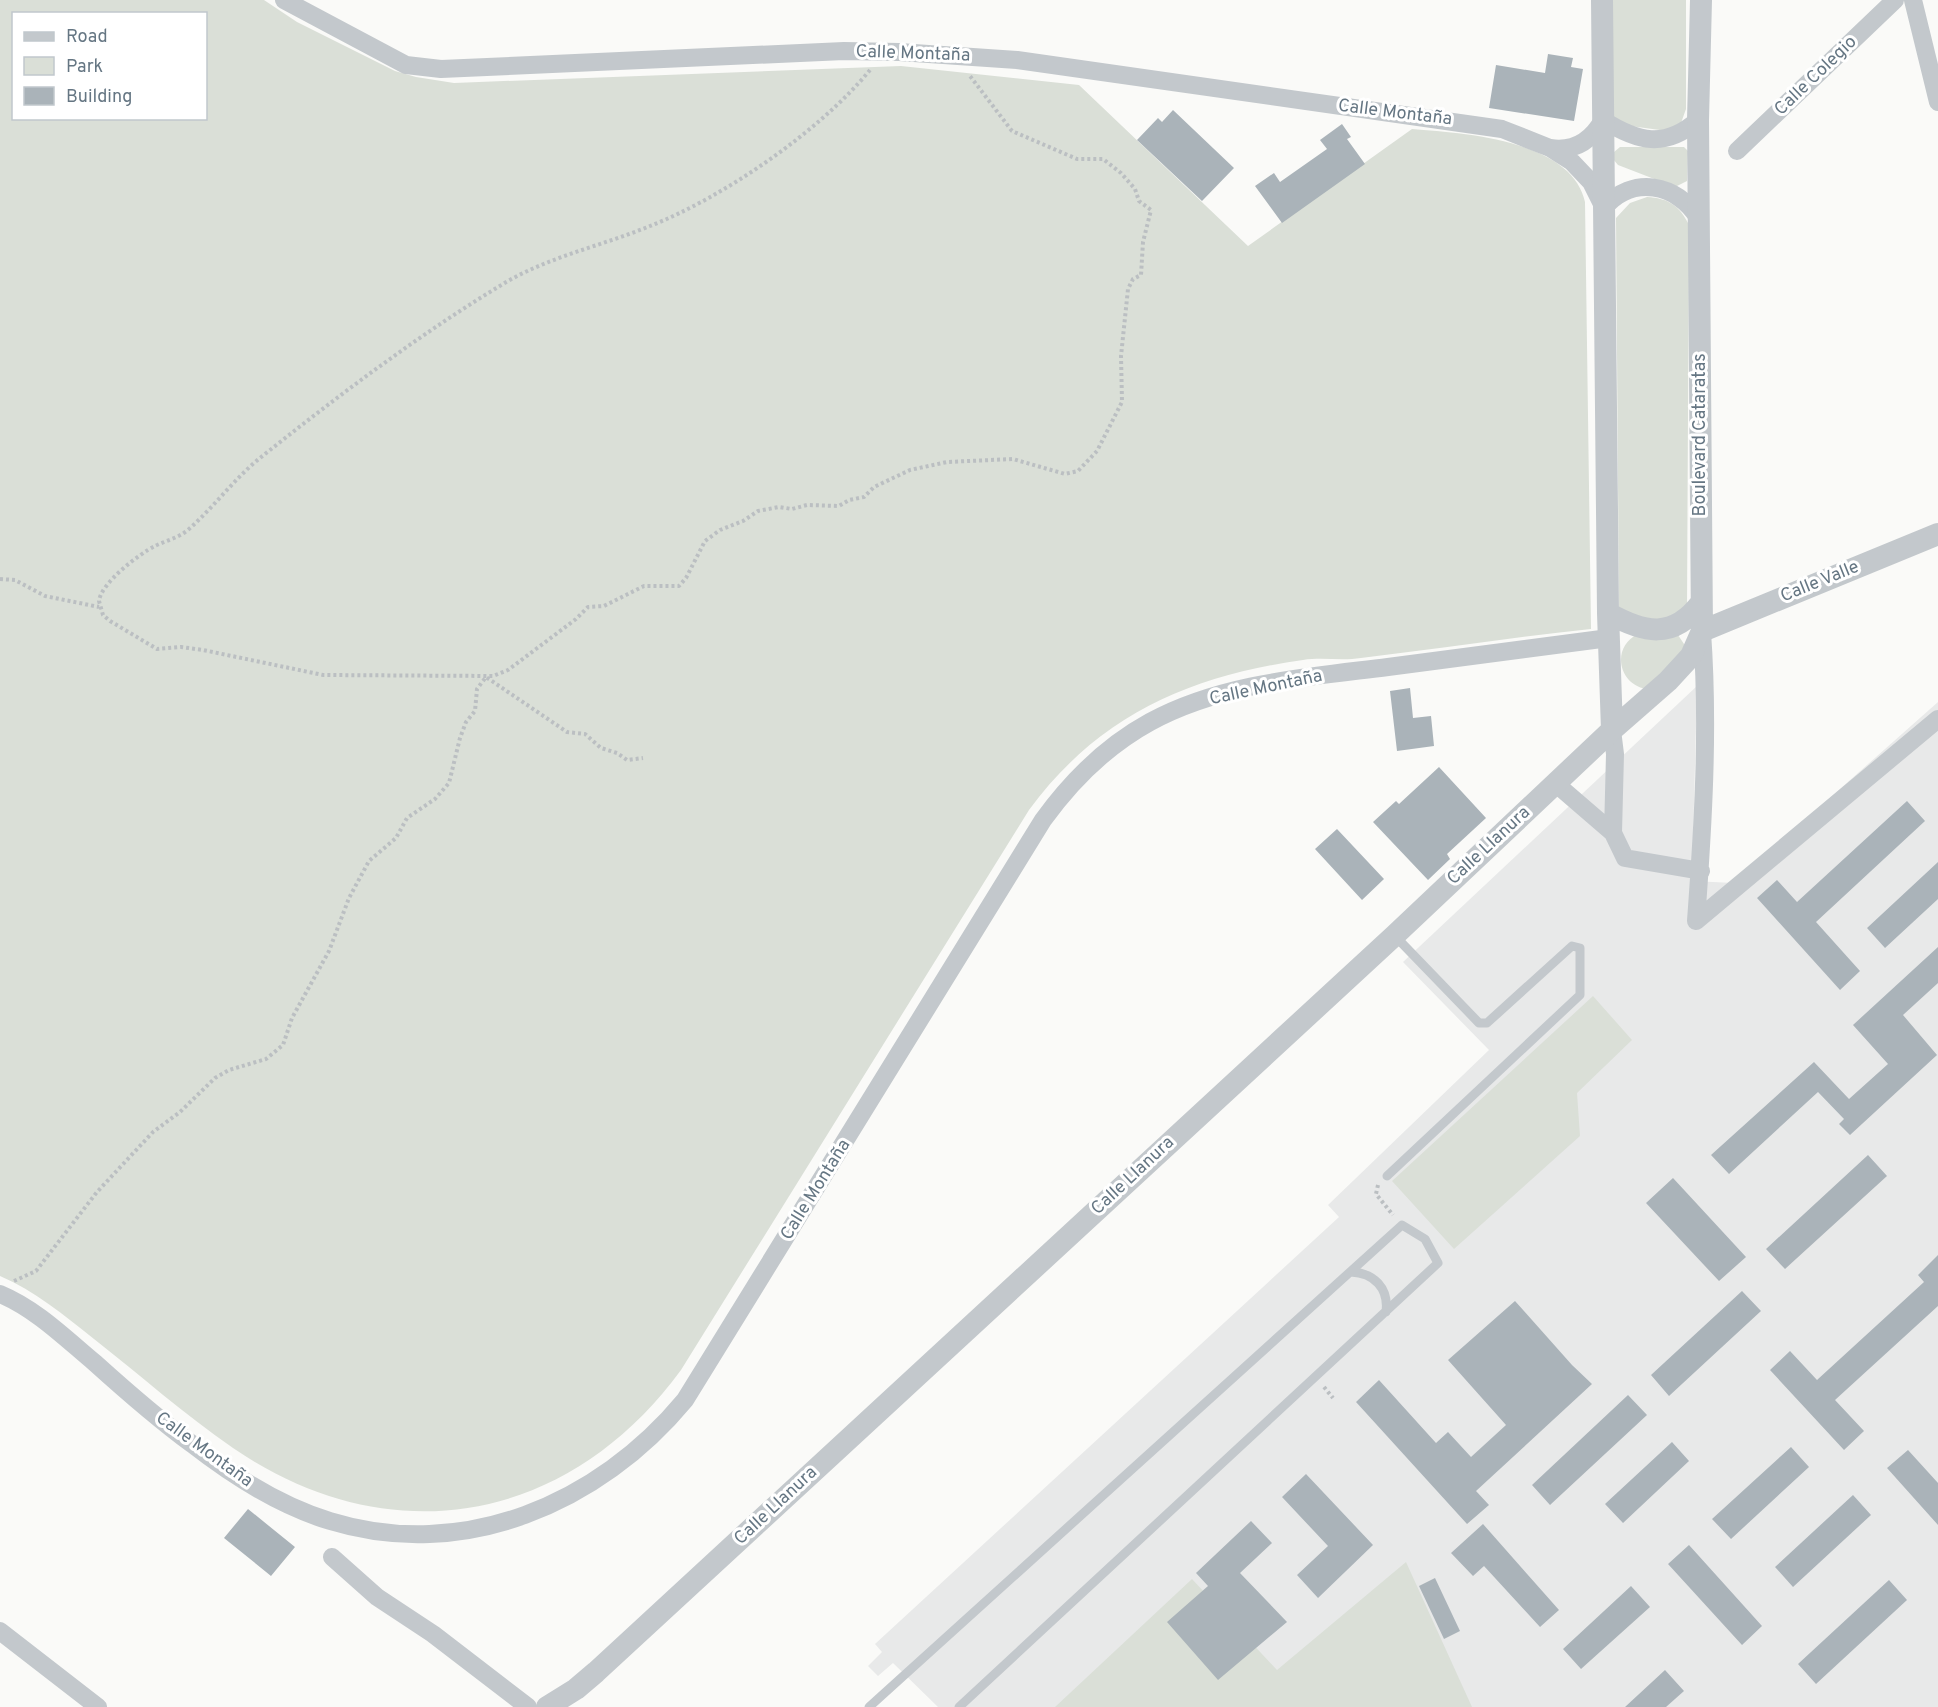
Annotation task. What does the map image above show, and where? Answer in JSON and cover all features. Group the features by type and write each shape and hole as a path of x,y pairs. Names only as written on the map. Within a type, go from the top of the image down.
{"street":[{"name":"Calle Montaña","path":"284,0 406,65 441,69 678,61 822,52 958,55 1075,67 1413,117 1477,123 1502,129 1550,148 1582,171 1598,193 1604,208"},
{"path":"1602,0 1608,614 1615,754 1613,833"},
{"name":"Boulevard Cataratas","path":"1701,0 1698,120 1701,603 1705,678 1701,871 1696,921 1938,719"},
{"name":"Calle Colegio","path":"1737,151 1895,0"},
{"path":"1913,0 1938,102"},
{"name":"Calle Montaña","path":"1550,148 1567,149 1579,146 1593,136 1603,120"},
{"path":"1603,120 1625,134 1651,140 1677,135 1698,120"},
{"path":"1604,208 1613,197 1624,191 1647,186 1660,188 1683,198 1699,219"},
{"name":"Calle Valle","path":"1702,631 1938,534"},
{"path":"1608,614 1629,625 1653,630 1675,625 1694,612 1701,603"},
{"name":"Calle Llanura","path":"547,1707 576,1689 596,1671 1395,935 1555,783 1676,673 1691,656 1702,631"},
{"name":"Calle Montaña","path":"7,1288 151,1412 219,1465 264,1492 329,1521 378,1530 418,1533 478,1528 536,1512 574,1495 618,1467 665,1425 685,1400 1043,820 1073,781 1110,748 1143,726 1173,711 1267,684 1609,638"},
{"path":"1555,783 1613,833 1625,858 1701,871"},
{"path":"332,1557 377,1597 433,1634 528,1707"},
{"path":"0,1631 98,1707"}],"lane":[{"path":"1387,1176 1580,995 1580,948 1572,946 1487,1023 1479,1023 1395,935"},
{"path":"874,1706 1402,1225 1425,1239 1438,1263 959,1707"},
{"path":"1351,1272 1370,1275 1377,1281 1386,1295 1386,1312"}],"path":[{"path":"872,67 847,95 791,142 748,174 652,226 545,264 510,280 372,372 259,459 190,529 142,554 106,585 99,595 99,607 110,621 157,649 181,647 203,650 323,675 376,676 421,673 486,677 508,670 576,619 588,607 604,606 644,586 679,585 686,578 705,541 720,530 743,522 758,511 779,507 797,509 807,505 839,506 849,500 864,497 874,487 910,470 947,462 1013,459 1065,474 1078,471 1084,467 1106,436 1122,402 1121,356 1128,289 1133,279 1141,275 1143,242 1151,210 1139,201 1135,189 1121,174 1103,159 1077,159 1012,131 970,75"},
{"path":"0,579 15,580 45,596 99,607"},
{"path":"486,677 567,732 585,734 601,748 617,753 627,760 643,758"},
{"path":"7,1288 36,1271 97,1192 153,1132 180,1112 215,1078 229,1070 267,1059 283,1045 292,1018 329,951 349,898 369,861 396,838 407,818 435,799 449,783 460,738 466,722 475,711 477,689 486,677"},
{"path":"1387,1176 1376,1186 1376,1194 1402,1225"}],"shaded area":[{"path":"1697,686 1692,881 1734,883 1938,702 1938,1707 938,1707 893,1663 878,1676 868,1666 882,1652 875,1644 1339,1217 1328,1205 1489,1050 1403,962"}],"green space":[{"path":"0,0 264,0 297,22 395,71 454,83 901,66 1079,85 1248,246 1412,129 1459,133 1513,144 1538,153 1560,165 1576,181 1585,202 1591,629 1361,658 1310,659 1261,667 1184,690 1149,706 1116,725 1085,749 1056,777 1029,810 681,1370 636,1422 586,1462 532,1490 474,1507 415,1511 354,1503 293,1482 233,1448 180,1409 60,1312 0,1276"},
{"path":"1613,0 1686,0 1686,109 1681,123 1667,131 1623,125 1614,120 1611,110"},
{"path":"1620,147 1684,147 1688,151 1687,181 1675,187 1618,165 1613,159 1614,152"},
{"path":"1647,197 1661,199 1672,204 1682,213 1689,225 1687,610 1665,620 1619,616 1616,218 1630,203"},
{"path":"1638,634 1678,635 1686,647 1646,689 1629,680 1621,664 1624,647"},
{"path":"1593,996 1632,1040 1577,1093 1580,1136 1454,1249 1392,1181"},
{"path":"1406,1562 1472,1707 1055,1707 1192,1579 1277,1670"}],"building":[{"path":"1548,54 1573,58 1571,67 1583,69 1574,121 1489,108 1496,65 1545,73"},
{"path":"1173,110 1234,168 1202,201 1137,140 1158,118 1162,122"},
{"path":"1342,124 1351,137 1347,139 1365,164 1282,223 1255,186 1274,173 1280,182 1327,149 1320,140"},
{"path":"1410,688 1413,718 1431,716 1434,746 1397,751 1390,691"},
{"path":"1439,767 1486,818 1447,854 1450,859 1428,880 1373,822 1396,801 1399,804"},
{"path":"1907,801 1925,821 1816,922 1860,971 1840,990 1757,898 1777,880 1797,902"},
{"path":"1337,829 1384,879 1362,900 1315,849"},
{"path":"1938,862 1938,899 1885,948 1867,928"},
{"path":"1938,947 1938,983 1903,1015 1937,1055 1850,1135 1839,1124 1844,1119 1818,1092 1729,1174 1711,1155 1814,1062 1849,1099 1888,1064 1853,1025"},
{"path":"1868,1155 1887,1176 1785,1269 1766,1249"},
{"path":"1673,1178 1746,1257 1719,1281 1646,1203"},
{"path":"1938,1255 1938,1306 1835,1400 1864,1431 1844,1450 1770,1370 1790,1351 1817,1380 1924,1282 1918,1275"},
{"path":"1742,1291 1761,1311 1669,1396 1651,1375"},
{"path":"1515,1301 1592,1384 1476,1491 1489,1505 1467,1524 1356,1402 1379,1380 1436,1443 1448,1432 1471,1457 1506,1425 1448,1360"},
{"path":"1628,1395 1647,1415 1550,1505 1532,1485"},
{"path":"1672,1442 1689,1461 1623,1523 1605,1504"},
{"path":"1791,1447 1809,1467 1731,1539 1712,1519"},
{"path":"1908,1450 1938,1483 1938,1525 1887,1468"},
{"path":"1306,1474 1373,1545 1318,1598 1297,1575 1328,1546 1282,1497"},
{"path":"1853,1495 1871,1515 1793,1587 1775,1567"},
{"path":"248,1509 295,1547 271,1576 224,1538"},
{"path":"1251,1521 1272,1543 1240,1573 1287,1622 1218,1680 1167,1622 1208,1586 1196,1573"},
{"path":"1483,1524 1559,1610 1540,1627 1484,1566 1473,1576 1451,1553"},
{"path":"1689,1545 1762,1626 1742,1645 1668,1564"},
{"path":"1435,1578 1460,1631 1444,1639 1419,1586"},
{"path":"1889,1580 1907,1600 1816,1684 1798,1664"},
{"path":"1631,1586 1650,1607 1581,1669 1563,1649"},
{"path":"1665,1670 1684,1691 1666,1707 1625,1707"}]}
